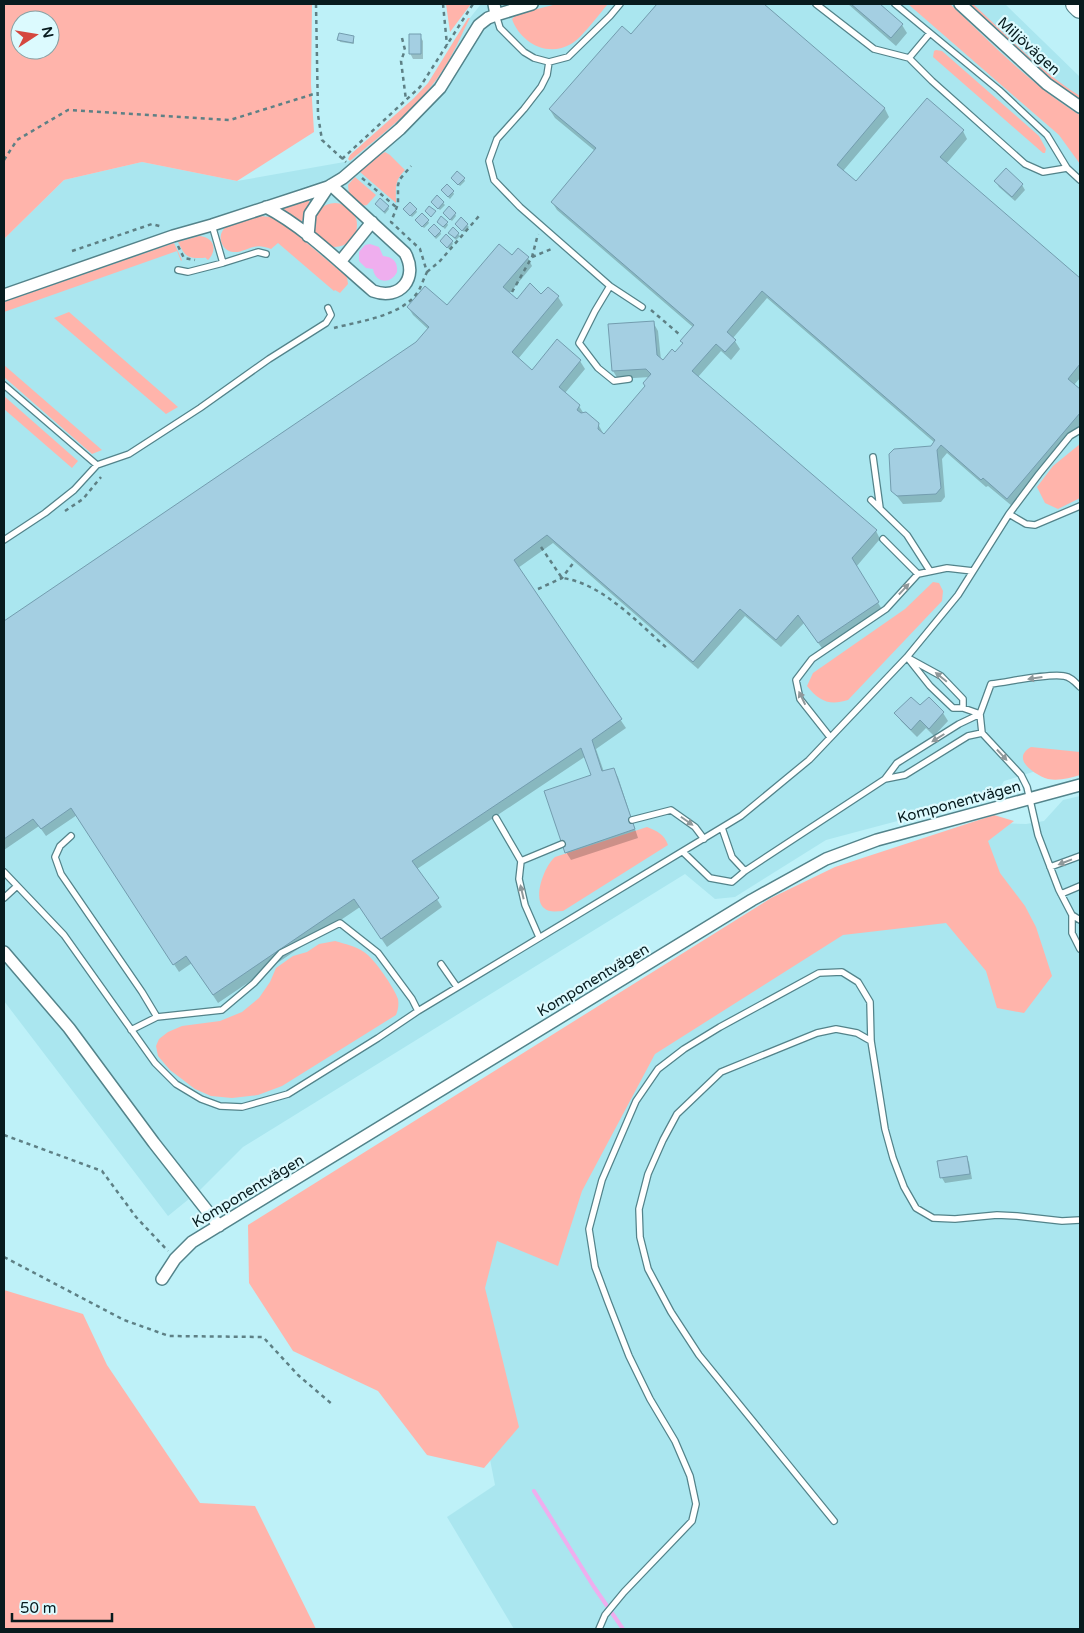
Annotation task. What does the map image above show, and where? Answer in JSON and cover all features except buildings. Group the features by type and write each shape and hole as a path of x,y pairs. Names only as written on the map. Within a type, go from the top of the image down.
{"highway":[{"path":"1076,4 1080,8"}],"street":[{"path":"4,295 173,236 329,186 343,178 424,106 440,88 479,25 495,9 532,4"},
{"name":"Miljövägen","path":"960,4 1047,84 1080,107"},
{"path":"266,207 282,216 308,236 373,290 381,294 392,293 401,289 408,280 410,272 409,261 405,253 329,186"},
{"path":"308,236 310,214 329,186"},
{"path":"340,262 372,222"},
{"name":"Komponentvägen","path":"162,1279 175,1259 192,1242 743,905 826,859 877,840 1080,785"},
{"path":"4,952 69,1028 154,1143 219,1226"}],"lane":[{"path":"495,9 500,28 524,52 534,58 549,62 568,57 620,4"},
{"path":"816,4 874,49 909,58 1025,164 1043,172 1067,168"},
{"path":"896,4 999,90 1047,135 1067,168 1080,180"},
{"path":"909,58 930,33"},
{"path":"549,62 547,75 541,86 524,109 497,139 488,161 494,180 520,206 610,286 642,307"},
{"path":"212,225 223,263"},
{"path":"178,270 188,272 258,252 266,254"},
{"path":"610,286 579,343 598,368 614,381 629,379"},
{"path":"4,540 45,513 74,490 97,465 129,454 326,323 331,314 328,308"},
{"path":"4,385 97,465"},
{"path":"4,872 64,936 155,1063 176,1084 201,1099 220,1106 242,1107 288,1094 457,987 741,816 809,760 907,657 958,595 1009,514 1070,436 1080,430"},
{"path":"873,457 880,508"},
{"path":"871,500 907,535 930,571"},
{"path":"1009,514 1026,524 1035,525 1080,506"},
{"path":"883,539 918,574"},
{"path":"830,737 800,699 796,680 812,659 886,609 918,574 947,568 972,571"},
{"path":"907,657 941,676 963,699 963,708"},
{"path":"907,657 930,686 953,708 963,708 980,714"},
{"path":"1080,687 1073,680 1064,676 991,684 980,714 982,733 1021,775 1030,798 1038,835 1060,894 1072,915 1080,920"},
{"path":"683,852 710,878 732,882 744,871 885,779 897,763 959,724 980,714"},
{"path":"885,779 905,775 968,736 982,733"},
{"path":"632,820 671,810 695,827 704,839"},
{"path":"496,818 521,861 519,879 525,906 539,937"},
{"path":"722,828 732,857 744,871"},
{"path":"71,836 60,846 55,856 60,874 158,1017"},
{"path":"521,861 562,844"},
{"path":"1050,867 1080,856"},
{"path":"4,898 17,886"},
{"path":"1060,894 1080,886"},
{"path":"1072,915 1080,913"},
{"path":"1072,915 1072,933 1080,949"},
{"path":"131,1030 158,1017 222,1010 254,983 281,953 340,923 378,953 412,999 418,1011"},
{"path":"441,964 457,987"},
{"path":"599,1629 605,1615 692,1521 696,1504 690,1476 675,1441 650,1399 629,1356 594,1267 589,1229 602,1180 636,1102 658,1069 684,1049 720,1027 819,973 842,972 858,982 870,1002 871,1041 884,1129 904,1187 916,1208 933,1218 997,1215 1062,1221 1080,1220"},
{"path":"834,1521 762,1435 699,1355 671,1312 648,1270 640,1237 639,1209 648,1174 663,1140 678,1114 721,1072 817,1033 836,1029 857,1033 871,1041"}],"path":[{"path":"317,4 318,115 322,140 396,207"},
{"path":"443,4 447,46"},
{"path":"342,159 420,87 473,4"},
{"path":"402,38 404,50 401,61 406,101"},
{"path":"4,160 17,140 68,110 230,120 318,93"},
{"path":"391,222 396,207 400,179 411,166"},
{"path":"427,272 440,261 479,216"},
{"path":"72,251 152,224 167,228"},
{"path":"512,292 532,257 541,225"},
{"path":"176,243 184,258 204,261 207,267"},
{"path":"532,257 562,244"},
{"path":"642,307 653,311 679,334"},
{"path":"541,547 562,578 575,580 613,602 668,649"},
{"path":"538,589 562,578 574,562"},
{"path":"4,1135 102,1172 136,1217 175,1259"},
{"path":"4,1257 124,1320 169,1336 263,1337 298,1375 333,1405"}],"shaded area":[{"path":"4,4 312,4 311,84 314,132 237,181 142,162 64,180 4,239"},
{"path":"446,4 471,4 450,32"},
{"path":"481,4 1005,4 1080,77 1080,769 1036,771 1004,781 997,793 826,840 735,897 715,899 685,874 243,1147 200,1190 168,1216 4,1001 4,239 64,180 142,162 237,181 350,161 386,131 441,74 470,18"},
{"path":"557,4 608,4 580,37 562,48 544,48 528,41 521,35 512,19 517,14"},
{"path":"908,4 950,4 1028,77 1080,115 1080,164 1059,135"},
{"path":"970,4 973,4 1051,76 1080,96 1080,100 1036,67"},
{"path":"468,18 470,18 452,55 430,88 398,121 350,161 348,159 350,155 414,98 428,83"},
{"path":"936,50 942,51 1039,136 1046,149 1045,153 933,57"},
{"path":"385,152 405,170 397,181 396,203 360,172"},
{"path":"355,177 376,195 367,205 361,206 349,195 348,185"},
{"path":"307,200 310,204 301,223 284,211 285,207"},
{"path":"335,203 347,207 353,213 357,225 353,237 347,243 335,247 323,243 317,237 313,225 317,213 323,207"},
{"path":"259,216 271,217 281,221 347,277 348,284 340,293 334,291 278,243 271,249 259,246 238,252 229,251 224,247 221,241 221,233 226,227 234,222"},
{"path":"199,236 208,239 213,245 213,252 208,260 205,258 189,257 184,253 178,242"},
{"path":"174,243 181,261 177,251 4,312 4,302"},
{"path":"370,244 379,247 383,256 392,259 396,263 397,272 391,279 380,280 374,274 373,269 366,268 359,261 359,252 365,245"},
{"path":"69,312 178,407 166,414 54,318"},
{"path":"4,365 102,450 92,454 4,377"},
{"path":"4,396 78,461 72,468 4,409"},
{"path":"1080,444 1080,498 1058,509 1045,503 1037,487 1053,466"},
{"path":"933,582 939,583 943,591 942,601 848,700 841,702 825,701 811,691 807,686 813,673 905,609"},
{"path":"1031,747 1080,752 1080,775 1056,780 1037,774 1024,761 1023,756 1025,752"},
{"path":"1080,796 1080,1629 514,1629 447,1517 495,1485 467,1342 482,1242 540,1122 999,823 1026,824 1044,821 1063,800"},
{"path":"994,815 1014,821 988,841 1000,873 1025,906 1036,927 1052,976 1024,1013 997,1008 986,971 946,923 843,935 655,1054 582,1191 558,1266 497,1241 485,1288 519,1427 484,1468 427,1455 378,1391 293,1351 249,1283 248,1225 771,898 835,867"},
{"path":"647,827 660,833 668,845 563,911 551,911 544,908 539,897 541,882 547,867 555,857"},
{"path":"335,941 358,948 373,960 396,994 398,1009 396,1015 282,1086 258,1095 232,1098 211,1096 195,1089 170,1070 158,1056 156,1046 159,1039 168,1032 182,1026 220,1021 242,1012 259,998 270,982 276,968 293,956 307,952 319,944"},
{"path":"4,1290 83,1314 107,1365 200,1503 255,1506 316,1629 4,1629"}],"waterway":[{"path":"534,1491 594,1587 623,1629"}]}
